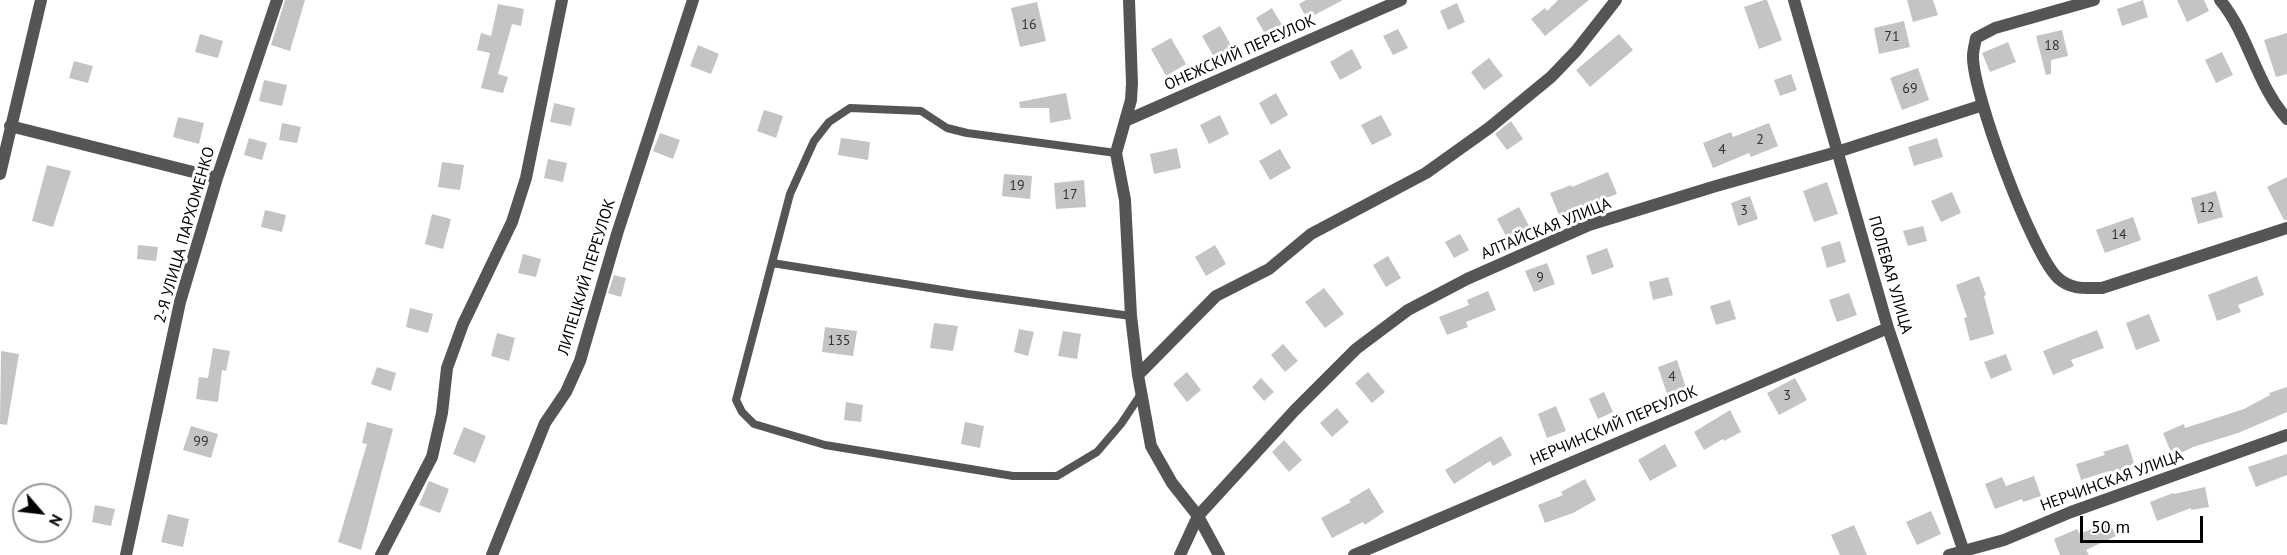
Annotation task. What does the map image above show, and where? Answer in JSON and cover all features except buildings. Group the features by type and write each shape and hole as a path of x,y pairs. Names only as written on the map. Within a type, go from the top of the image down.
{"street":[{"path":"0,174 41,0"},
{"name":"2-Я УЛИЦА ПАРХОМЕНКО","path":"126,555 180,302 277,0"},
{"path":"381,555 432,457 442,413 447,368 463,324 512,222 526,178 562,0"},
{"name":"ЛИПЕЦКИЙ ПЕРЕУЛОК","path":"492,555 545,423 566,392 580,361 617,234 693,0"},
{"path":"1129,0 1132,83 1116,153 1125,200 1131,316 1141,394 1152,446 1172,483 1198,516 1219,555"},
{"name":"ОНЕЖСКИЙ ПЕРЕУЛОК","path":"1125,121 1401,0"},
{"path":"1138,375 1216,296 1269,269 1311,234 1426,173 1489,128 1551,77 1576,51 1616,0"},
{"name":"ПОЛЕВАЯ УЛИЦА","path":"1794,0 1888,328 1965,554"},
{"path":"2094,0 1995,28 1976,38 1973,58 1983,105 2024,220 2044,258 2059,279 2078,289 2102,288 2287,228"},
{"path":"2220,0 2236,27 2266,91 2274,105 2287,119"},
{"name":"АЛТАЙСКАЯ УЛИЦА","path":"1180,555 1198,516 1295,410 1356,350 1408,310 1467,279 1589,225 1837,152 1983,105"},
{"path":"10,126 218,178"},
{"name":"НЕРЧИНСКИЙ ПЕРЕУЛОК","path":"1354,555 1888,328"},
{"name":"НЕРЧИНСКАЯ УЛИЦА","path":"1948,555 1965,554 2071,512 2287,435"}],"lane":[{"path":"1116,153 967,133 947,128 921,111 850,108 829,122 814,141 790,194 736,400 741,412 754,424 825,445 1013,476 1057,476 1097,452 1121,424 1141,394"},
{"path":"772,263 968,294 1131,316"}]}
